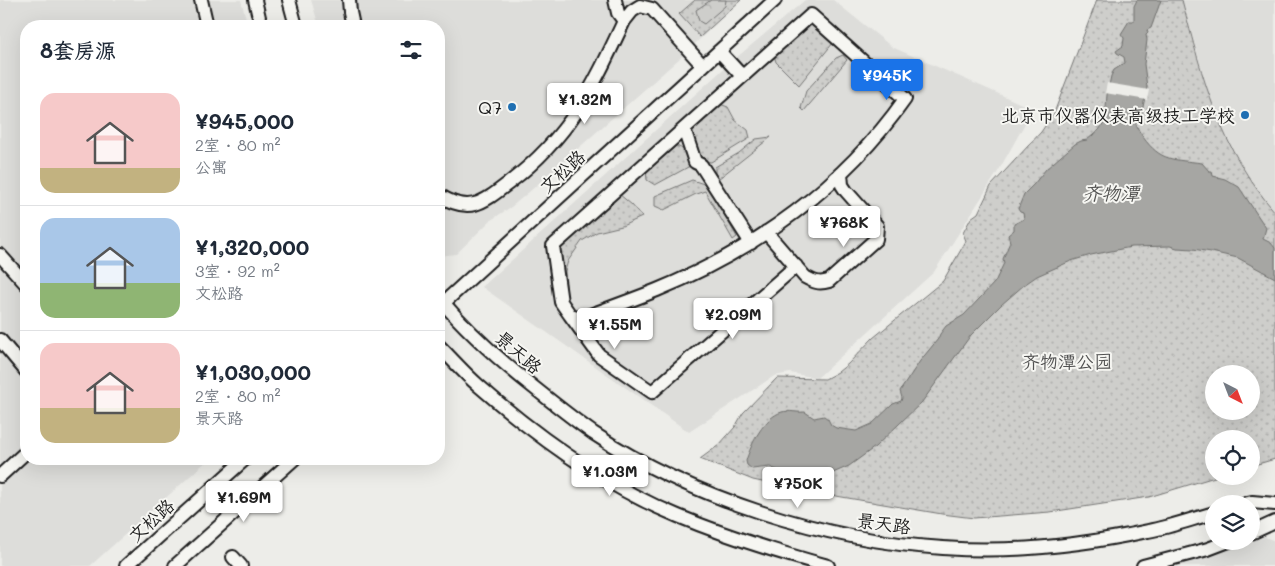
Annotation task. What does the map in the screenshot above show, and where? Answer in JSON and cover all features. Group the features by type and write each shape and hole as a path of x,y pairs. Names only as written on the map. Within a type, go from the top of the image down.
{"street":[{"path":"201,0 206,20"},
{"path":"255,0 260,20"},
{"path":"289,0 294,20"},
{"path":"349,0 352,20"},
{"path":"615,0 618,13 624,21"},
{"name":"文松路","path":"445,298 776,0"},
{"path":"445,199 464,206 479,202 500,189 542,154 560,136 586,98 624,21 632,11 640,6 647,4 703,66"},
{"path":"570,315 582,318 656,290 724,258 751,242 790,216 841,173 886,126 905,98 811,15 553,246 561,302 570,315 598,355 652,392 796,266"},
{"path":"719,51 742,76"},
{"path":"684,129 695,162 701,165 751,242"},
{"path":"766,232 805,277 813,282 822,283 828,281 876,238 877,226 846,191 842,185 841,173"},
{"path":"0,256 20,278"},
{"name":"景天路","path":"445,308 500,360 594,433 690,485 788,520 838,534 898,544 945,548 1048,546 1148,531 1205,515"},
{"path":"0,340 20,364"},
{"path":"445,352 478,386 528,426 576,461 629,492 676,516 778,552 828,566"},
{"path":"0,476 20,458"},
{"name":"文松路","path":"126,566 238,465"},
{"path":"175,566 287,465"},
{"path":"1260,503 1275,504"},
{"path":"1260,529 1275,522"},
{"path":"1143,566 1205,550"}],"shaded area":[{"path":"0,0 241,0 246,20 20,20 20,465 202,465 90,566 0,566"},
{"path":"311,0 741,0 680,58 529,192 491,220 456,254 445,255 445,20 317,20"},
{"path":"805,0 833,0 892,47 1033,109 999,170 934,272 817,378 790,373 774,376 689,432 482,287 730,63"},
{"name":"北京市仪器仪表高级技工学校","path":"1182,0 1275,0 1275,212 1261,196 1234,154 1222,130 1210,99"},
{"path":"1265,537 1275,541 1275,566 1169,566 1222,550 1260,550 1260,539"}],"green space":[{"path":"695,0 741,0 700,37 679,14"},
{"path":"711,0 726,0 725,6 704,24 699,21 696,10"},
{"name":"齐物潭公园","path":"1097,0 1182,0 1215,112 1240,163 1256,188 1275,212 1275,459 1260,463 1260,430 1205,430 1205,480 1149,497 1050,512 974,518 789,488 753,480 700,459 719,445 735,427 743,413 777,378 825,379 838,372 873,338 943,281 966,241 963,233 971,218 978,213 991,186 1041,132 1054,113"},
{"path":"811,22 831,37 833,43 799,85 776,62 774,55"},
{"path":"843,55 847,60 804,111 801,108 806,91 836,58"},
{"path":"720,104 728,107 735,120 748,130 750,138 711,162 702,161 690,144 689,133"},
{"path":"771,137 718,179 715,167 739,153 756,139"},
{"path":"673,145 683,150 690,166 655,185 647,180 646,170"},
{"path":"692,180 707,185 737,237 733,240 705,191 664,210 655,206 655,196"},
{"path":"619,194 642,217 622,226 597,232 582,241 568,261 565,271 567,301 564,295 560,247"}],"water":[{"name":"齐物潭","path":"1137,0 1161,0 1151,28 1147,30 1148,33 1146,35 1144,64 1147,87 1142,112 1135,118 1138,128 1150,145 1162,155 1175,160 1202,163 1209,171 1212,171 1213,176 1225,179 1239,187 1266,228 1263,239 1271,243 1275,248 1275,278 1238,258 1170,246 1131,247 1071,261 1037,276 1001,305 971,335 922,402 875,447 849,466 824,477 795,478 770,467 752,469 747,465 748,454 759,432 769,419 782,412 805,412 814,418 824,416 836,428 856,431 872,424 893,404 901,401 900,391 946,326 964,315 995,282 1004,263 1003,259 1010,242 1008,235 1014,230 1014,224 1024,219 1023,213 1018,209 1024,194 1046,169 1075,144 1087,140 1099,130 1105,121 1111,76 1114,70 1125,63 1124,57 1116,51 1123,46 1124,38 1121,34 1129,21 1134,21 1134,6"}],"pier":[{"path":"1107,83 1149,90 1147,100 1105,93"}],"place":[{"name":"Q7","path":"512,107"},
{"name":"北京市仪器仪表高级技工学校","path":"1245,115"}]}
